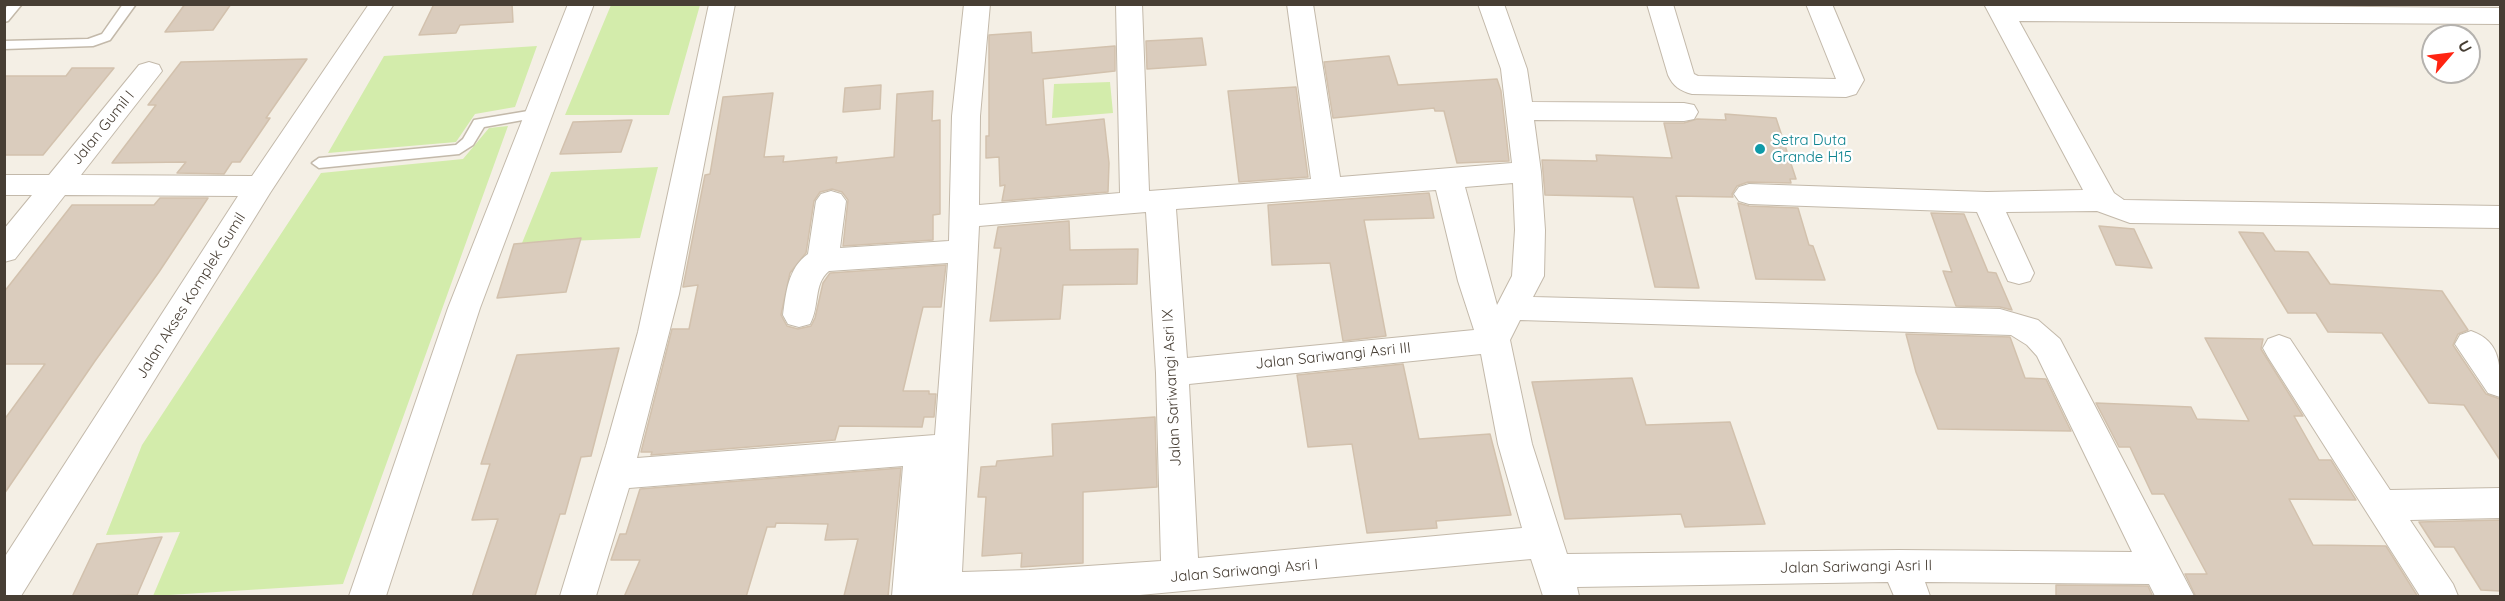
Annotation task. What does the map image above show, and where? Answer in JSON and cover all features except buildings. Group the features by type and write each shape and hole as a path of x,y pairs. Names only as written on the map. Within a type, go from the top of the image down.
{"street":[{"name":"Jalan Akses Komplek Gumil","path":"4,591 260,186 382,4"},
{"path":"367,597 464,308 581,4"},
{"path":"578,597 615,474 663,294 706,73 722,4"},
{"path":"921,592 936,449 964,251 966,116 976,4"},
{"name":"Jalan Sariwangi Asri IX","path":"1130,4 1147,200 1172,373 1180,576"},
{"path":"1300,4 1327,189"},
{"path":"1491,4 1514,69 1527,172 1530,230 1528,276 1494,340"},
{"path":"1660,4 1681,75 1692,85 1846,88 1850,80 1819,4"},
{"path":"2500,16 2000,9 2103,200 2114,207 2130,212 2500,217"},
{"name":"Jalan Gumil I","path":"4,250 149,71"},
{"path":"1520,111 1684,112"},
{"path":"965,217 1147,200 1327,189 1527,172"},
{"path":"1448,179 1471,276 1494,340 1515,444 1553,570"},
{"path":"4,185 260,186"},
{"path":"1749,194 1987,202 2103,200"},
{"path":"823,260 831,201"},
{"path":"1987,202 2019,273"},
{"path":"799,315 805,276 812,265 823,260 964,251"},
{"path":"1513,308 2000,321 2028,328 2049,348 2167,582"},
{"name":"Jalan Sariwangi Asri III","path":"1172,373 1494,340"},
{"path":"2471,344 2500,384"},
{"path":"2279,348 2440,597"},
{"path":"615,474 936,449"},
{"path":"2379,505 2500,503"},
{"name":"Jalan Sariwangi Asri I","path":"921,592 1044,586 1338,563 1553,570"},
{"name":"Jalan Sariwangi Asri II","path":"1553,570 1906,581 2167,582"}],"lane":[{"path":"4,18 16,4"},
{"path":"4,45 89,43 106,37 130,4"},
{"path":"319,163 459,149 468,142 479,123 540,113"}],"green space":[{"path":"611,5 700,5 669,115 565,115"},
{"path":"537,46 515,107 475,114 456,142 328,153 384,56"},
{"path":"1110,82 1113,113 1052,118 1054,84"},
{"path":"508,126 343,584 153,596 180,532 106,535 142,445 321,173 463,159 489,128"},
{"path":"658,167 640,238 522,243 551,172"}],"place":[{"name":"Setra Duta Grande H15","path":"1760,149"}]}
